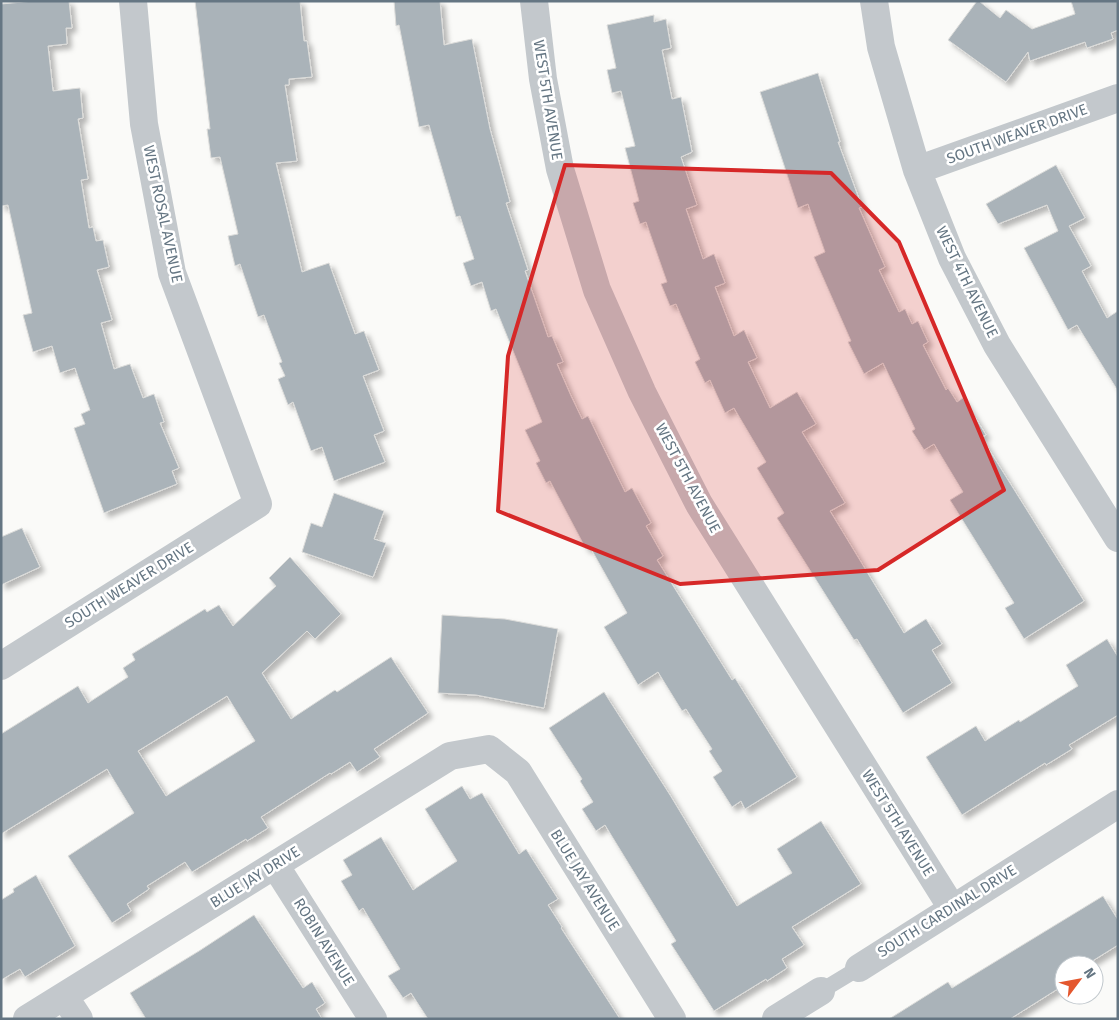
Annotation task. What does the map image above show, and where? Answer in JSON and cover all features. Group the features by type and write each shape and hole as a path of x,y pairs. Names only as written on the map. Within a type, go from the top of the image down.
{"street":[{"name":"WEST ROSAL AVENUE","path":"134,1 144,124 172,273 258,504"},
{"name":"WEST 5TH AVENUE","path":"534,1 543,79 560,169 597,290 642,392 699,504 952,908"},
{"name":"WEST 4TH AVENUE","path":"874,1 881,47 916,170 952,258 997,345 1118,538"},
{"name":"SOUTH WEAVER DRIVE","path":"916,170 1118,98"},
{"name":"SOUTH WEAVER DRIVE","path":"1,666 258,504"},
{"name":"BLUE JAY DRIVE","path":"28,1019 450,756 489,749"},
{"name":"BLUE JAY AVENUE","path":"489,749 518,772 672,1019"},
{"name":"SOUTH CARDINAL DRIVE","path":"859,968 1118,804"},
{"name":"ROBIN AVENUE","path":"275,864 373,1019"},
{"name":"SOUTH CARDINAL DRIVE","path":"776,1019 821,992"},
{"path":"64,996 78,1019"}],"lane":[{"name":"SOUTH CARDINAL DRIVE","path":"821,992 859,968"}],"highlighted area":[{"path":"565,165 831,173 899,242 1004,490 878,570 680,584 498,511 508,356"}],"building":[{"path":"34,1 69,1 72,28 66,28 67,44 48,46 53,91 80,88 83,118 78,119 88,179 81,180 89,228 93,227 96,241 103,240 109,267 97,270 112,320 101,323 114,369 130,364 143,398 154,394 164,422 160,423 179,468 172,471 177,484 104,513 74,428 85,424 81,414 90,410 75,368 60,373 52,346 33,352 23,315 32,313 8,205 1,206 1,4"},
{"path":"195,1 300,1 304,41 307,41 312,77 289,79 289,85 285,85 297,161 276,163 302,272 329,263 355,334 364,331 379,370 363,376 384,431 374,435 385,462 334,481 322,447 311,451 293,402 288,405 278,379 285,376 279,363 282,362 264,315 258,317 240,264 235,266 228,236 238,234 220,157 211,158 207,129 210,129"},
{"path":"394,1 440,1 444,45 472,39 490,129 510,202 506,203 528,270 525,271 548,337 552,336 563,362 557,364 571,396 582,419 588,416 625,492 632,488 651,523 646,526 663,556 657,560 732,680 735,678 797,777 745,809 741,801 732,807 713,777 722,771 709,751 712,749 686,709 682,711 658,672 638,685 604,627 627,613 590,547 586,549 550,481 546,483 536,463 540,461 525,430 542,422 496,309 491,311 482,282 471,286 463,263 474,259 460,216 456,217 429,125 419,127 399,25 396,26"},
{"path":"977,1 1000,18 1006,10 1032,29 1075,14 1071,1 1118,1 1118,30 1111,33 1113,39 1087,48 1085,42 1030,61 1028,52 1006,82 948,40"},
{"path":"654,15 654,22 666,19 671,48 662,50 672,99 681,97 692,152 681,157 697,205 686,209 703,259 714,254 725,283 715,287 734,336 744,330 757,358 748,362 770,408 797,392 816,424 802,432 845,503 830,511 904,633 926,619 942,644 932,650 952,683 903,713 857,639 854,640 777,518 784,513 757,468 766,462 734,408 725,413 710,380 705,383 695,362 700,359 676,304 670,306 661,284 667,282 646,222 640,224 633,203 639,201 625,148 635,146 621,91 612,93 607,70 616,68 607,25"},
{"path":"818,73 840,142 838,142 862,207 859,208 885,267 879,270 899,312 905,309 912,324 918,321 928,342 923,345 946,390 948,388 957,402 963,398 986,435 981,437 1084,601 1024,639 1005,608 1014,603 950,500 963,492 934,444 924,450 912,431 915,429 883,363 864,374 848,342 851,341 814,257 825,252 808,204 798,208 760,92"},
{"path":"1056,165 1085,218 1069,226 1091,266 1082,271 1107,318 1118,311 1118,391 1077,325 1068,330 1024,248 1058,231 1047,205 998,224 986,204"},
{"path":"334,493 384,511 374,539 386,543 373,577 302,552 311,523 322,527"},
{"path":"22,528 40,567 1,585 1,537"},
{"path":"290,557 341,614 315,639 307,631 262,673 291,719 391,657 428,713 374,749 380,757 357,772 350,762 261,817 268,828 247,841 246,839 192,872 185,862 147,886 149,889 127,904 131,911 112,923 68,856 134,813 107,769 1,834 1,734 78,686 88,703 128,677 123,668 135,660 132,654 205,609 207,612 219,605 233,626 276,586 269,578","holes":["227,696 255,741 166,796 138,751"]},
{"path":"442,615 505,619 558,629 544,708 476,695 438,693"},
{"path":"1107,639 1118,657 1118,715 1069,745 1072,749 1046,765 1045,763 962,815 926,757 976,726 985,741 1078,686 1066,665"},
{"path":"604,692 670,795 737,906 792,873 777,849 821,821 861,884 792,927 804,945 782,959 787,968 714,1011 671,944 676,941 605,825 596,831 582,809 593,802 580,781 582,779 549,728"},
{"path":"462,786 470,799 482,793 519,854 526,849 558,899 548,905 620,1019 428,1019 411,993 403,998 388,976 400,969 363,908 359,911 341,881 352,875 343,860 381,837 413,890 457,861 425,809"},
{"path":"36,875 75,946 25,977 20,969 1,980 1,900 14,892 13,889"},
{"path":"1103,896 1118,920 1118,945 1102,955 1054,955 1054,991 1010,1019 889,1019 948,982 952,988"},
{"path":"254,915 303,988 312,982 325,1003 316,1009 322,1019 146,1019 130,993"}]}
